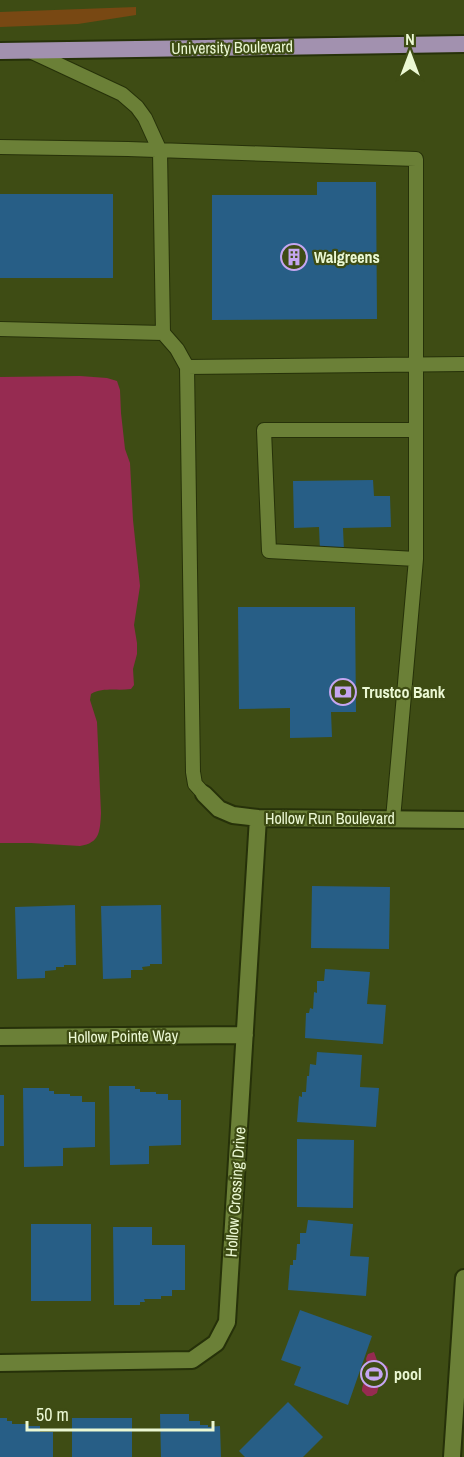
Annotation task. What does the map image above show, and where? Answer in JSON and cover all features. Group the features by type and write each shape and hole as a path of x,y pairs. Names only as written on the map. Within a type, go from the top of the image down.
{"main road":[{"name":"University Boulevard","path":"0,51 464,44"}],"street":[{"name":"Hollow Run Boulevard","path":"204,794 219,809 258,818 464,820"},
{"name":"Hollow Crossing Drive","path":"0,1363 192,1360 216,1343 227,1322 258,818"},
{"name":"Hollow Pointe Way","path":"0,1037 245,1035"},
{"path":"452,1457 464,1278"}],"lane":[{"path":"29,50 122,94 137,107 145,118 160,151 163,333 177,349 187,367 192,772 195,784 204,794"},
{"path":"0,147 416,159 416,559 393,819"},
{"path":"0,329 163,333"},
{"path":"187,367 464,364"},
{"path":"416,430 264,430 269,551 416,559"}],"shaded area":[{"path":"136,7 136,15 78,24 0,27 0,12"},
{"path":"80,376 117,381 120,390 125,449 130,463 140,586 134,625 137,654 133,669 134,685 131,689 105,690 91,694 90,700 97,722 101,813 99,831 95,839 80,846 0,843 0,377"},
{"name":"pool","path":"374,1352 378,1363 388,1368 380,1381 377,1393 367,1396 362,1391 370,1367 366,1358 368,1354"}],"building":[{"name":"Walgreens","path":"317,182 376,182 377,319 212,320 212,195 317,195"},
{"path":"0,194 113,194 113,278 0,278"},
{"path":"373,480 374,496 390,496 391,527 343,528 344,551 320,551 319,527 294,528 293,481"},
{"path":"238,607 355,607 356,712 331,712 332,737 290,738 290,708 239,709"},
{"path":"312,886 390,887 389,949 311,948"},
{"path":"75,905 76,965 64,965 64,967 56,967 56,970 45,971 45,978 17,979 15,907"},
{"path":"161,905 162,964 150,964 150,966 142,967 143,970 131,970 131,978 103,979 101,906"},
{"path":"325,969 370,972 367,1004 386,1005 383,1044 305,1038 306,1013 309,1013 310,1008 313,1009 317,981 324,981"},
{"path":"317,1052 362,1055 360,1087 379,1088 376,1127 297,1122 299,1096 302,1097 302,1092 306,1092 310,1064 316,1065"},
{"path":"109,1086 135,1086 135,1089 140,1089 140,1092 168,1094 168,1100 181,1100 181,1145 149,1146 149,1164 110,1165"},
{"path":"23,1088 49,1088 49,1091 54,1091 54,1094 82,1096 82,1102 95,1102 95,1147 63,1148 63,1166 24,1167"},
{"path":"0,1095 4,1095 4,1146 0,1146"},
{"path":"297,1139 354,1140 353,1208 297,1207"},
{"path":"308,1220 353,1224 350,1256 369,1257 366,1296 288,1290 290,1265 293,1265 293,1260 296,1260 300,1233 306,1233"},
{"path":"31,1224 91,1224 91,1301 31,1301"},
{"path":"113,1227 152,1227 152,1245 185,1245 185,1290 172,1290 172,1296 161,1296 161,1299 144,1299 145,1302 140,1302 140,1305 114,1305"},
{"path":"300,1310 372,1336 348,1405 294,1385 301,1367 281,1360"},
{"path":"288,1402 323,1437 303,1457 245,1457 239,1451"},
{"path":"160,1414 189,1414 189,1421 200,1421 200,1425 208,1425 208,1427 220,1426 221,1457 161,1457"},
{"path":"0,1418 7,1418 7,1421 12,1421 12,1424 40,1426 40,1432 53,1432 53,1457 0,1457"},
{"path":"72,1418 132,1418 132,1457 72,1457"}],"place":[{"name":"Walgreens","path":"294,257"},
{"name":"Trustco Bank","path":"343,692"},
{"name":"pool","path":"374,1374"}]}
